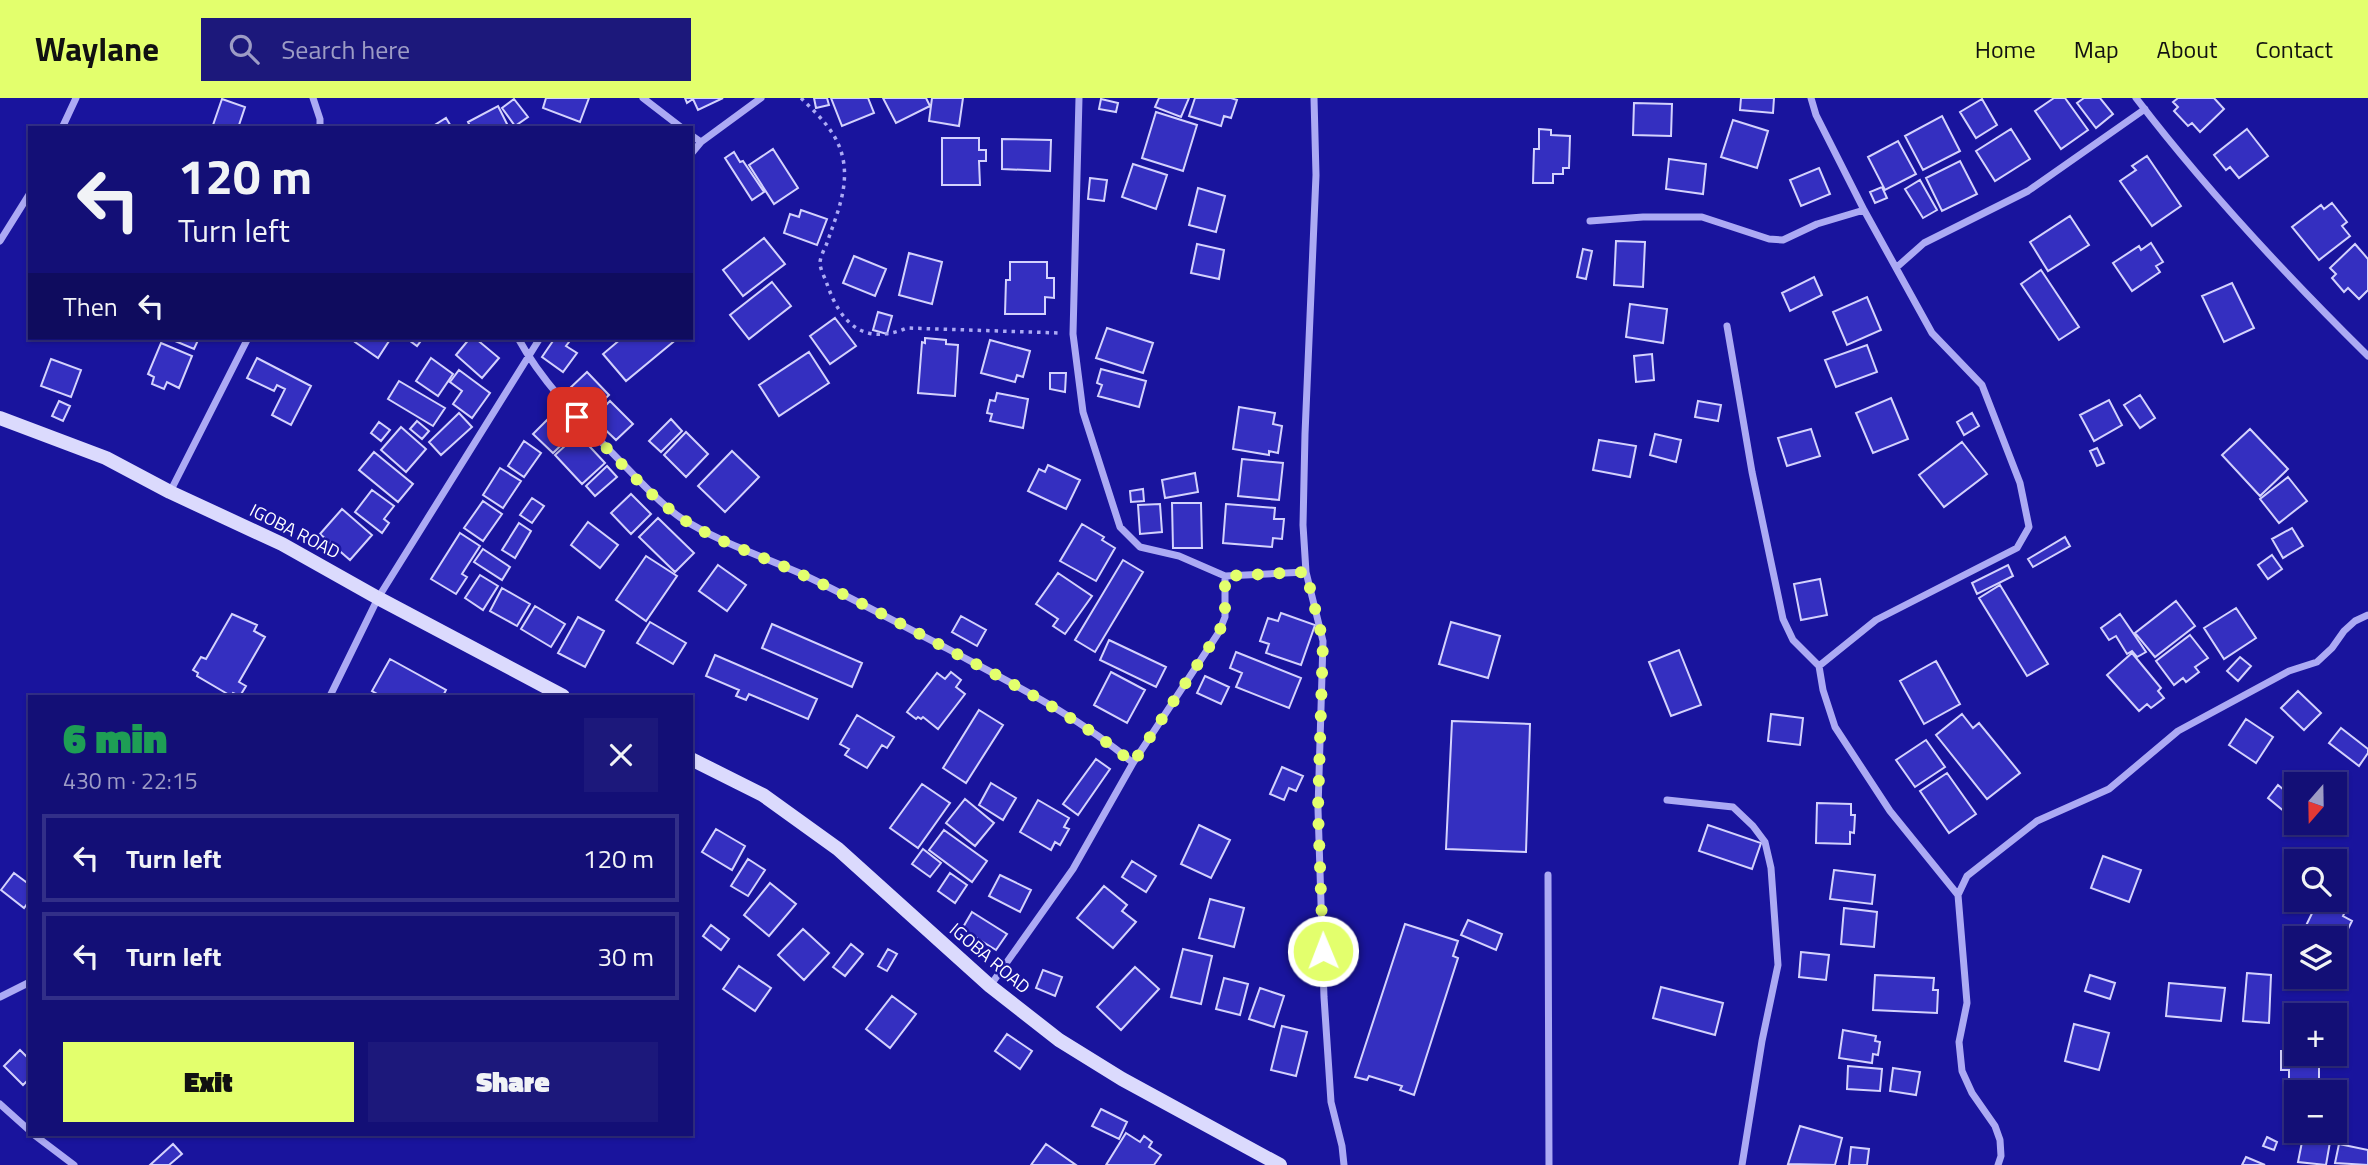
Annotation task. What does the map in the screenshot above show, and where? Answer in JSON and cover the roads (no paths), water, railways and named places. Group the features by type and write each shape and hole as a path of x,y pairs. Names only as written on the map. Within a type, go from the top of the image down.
{"street":[{"path":"63,126 76,98"},
{"path":"313,98 325,126"},
{"path":"643,98 679,126"},
{"path":"693,152 701,142 761,98"},
{"path":"1079,98 1073,334 1083,412 1120,527 1140,547 1179,556 1225,576 1306,572"},
{"path":"1314,98 1316,175 1304,434 1303,525 1306,572 1323,641 1318,809 1324,997 1331,1102 1342,1146 1343,1165"},
{"path":"1811,98 1816,114 1864,210 1932,333 1982,384 2020,484 2029,527 2017,548 1875,620 1819,666"},
{"path":"2136,98 2228,209 2306,295 2368,356"},
{"path":"1897,267 1924,243 1973,221 2028,191 2145,109"},
{"path":"320,119 320,126"},
{"path":"693,136 701,142"},
{"path":"0,242 28,196"},
{"path":"1590,221 1643,217 1702,217 1769,239 1783,240 1817,224 1864,210"},
{"path":"1727,326 1752,472 1783,619 1793,640 1819,666 1823,690 1835,727 1890,811 1958,895"},
{"path":"170,492 247,340"},
{"path":"520,340 527,355 577,417 679,517 707,533 817,581 982,667 1076,722 1112,745 1133,763"},
{"path":"330,695 377,598 538,340"},
{"name":"IGOBA ROAD","path":"0,418 106,458 170,492 282,544 377,598 561,695"},
{"path":"990,986 1073,869 1133,763 1219,632 1225,617 1225,576"},
{"path":"1998,1165 2001,1156 1996,1126 1972,1093 1962,1071 1959,1042 1967,1003 1958,895 1967,876 2037,821 2109,789 2178,731 2289,671 2317,662 2332,648 2344,631 2355,621 2368,615"},
{"name":"IGOBA ROAD","path":"693,760 763,796 838,849 990,986 1059,1040 1122,1079 1280,1165"},
{"path":"1667,800 1733,807 1765,842 1771,868 1778,965 1762,1041 1742,1165"},
{"path":"1549,875 1549,1165"},
{"path":"0,998 28,983"},
{"path":"0,1104 28,1128"},
{"path":"37,1136 74,1165"}]}
